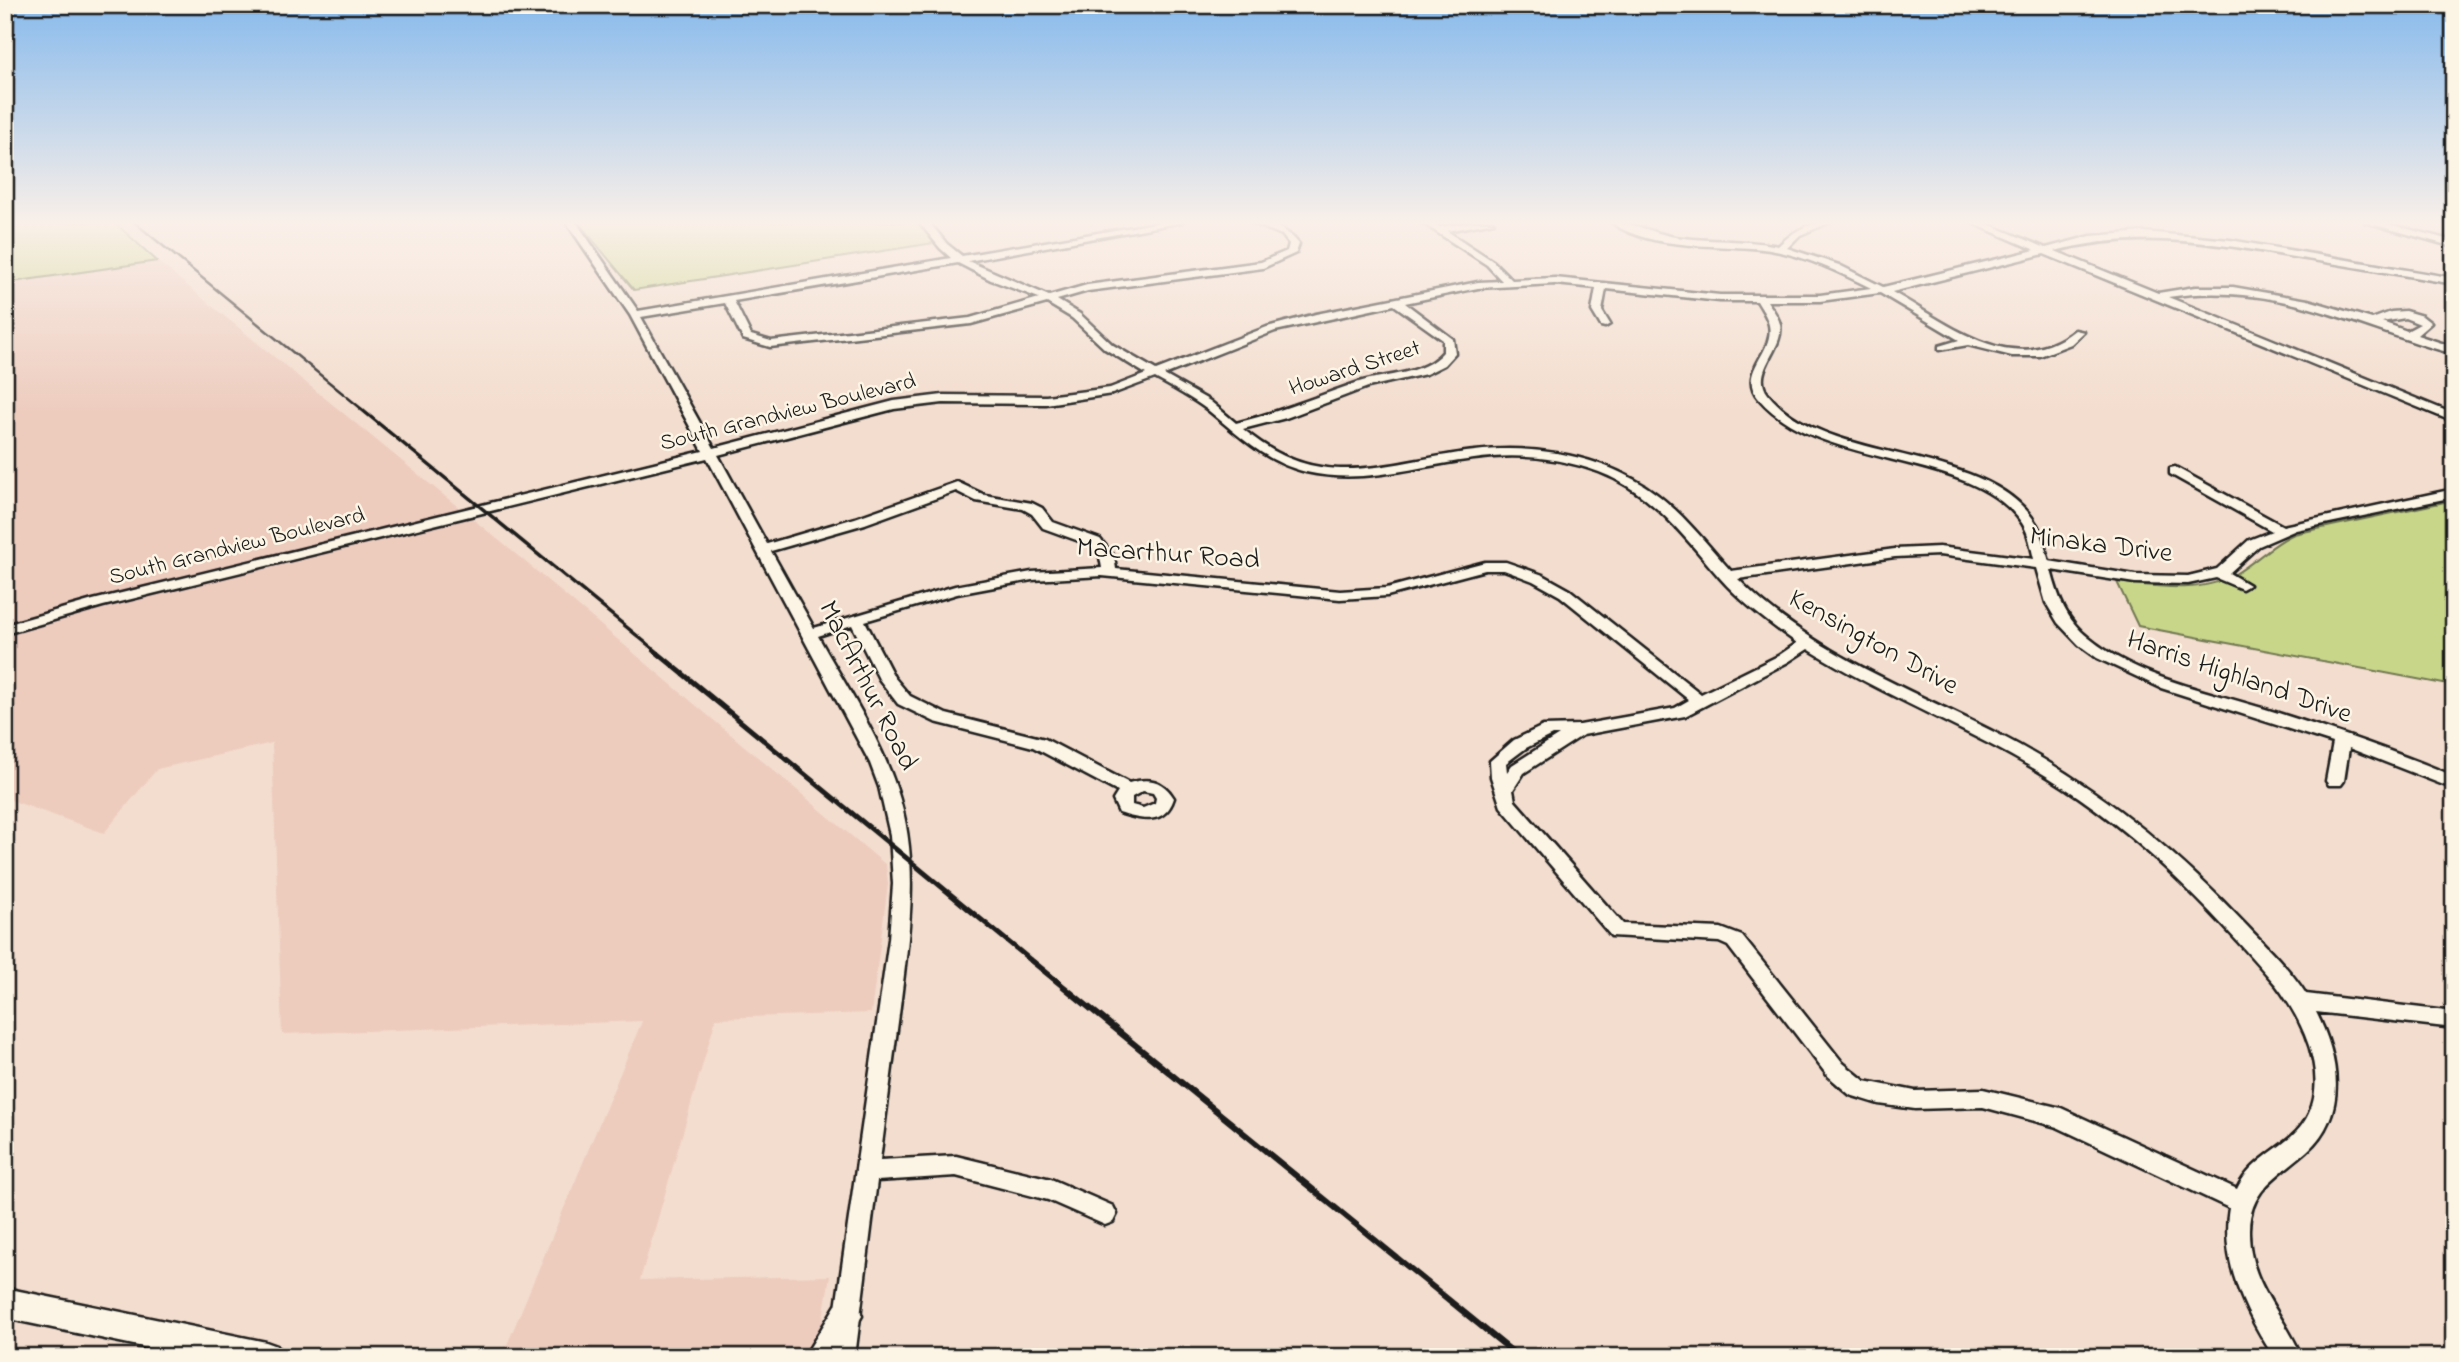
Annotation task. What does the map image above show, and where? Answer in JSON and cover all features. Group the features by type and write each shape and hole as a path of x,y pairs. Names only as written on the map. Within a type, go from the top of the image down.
{"main road":[{"path":"5,1303 266,1357"},
{"path":"819,1357 847,1316"}],"street":[{"name":"MacArthur Road","path":"616,286 635,315 882,768 893,805 903,855 904,888 842,1357"},
{"path":"635,315 808,286"},
{"name":"Kensington Drive","path":"1013,286 1048,299 1074,314 1109,347 1200,399 1259,449 1306,468 1345,474 1399,471 1457,457 1501,453 1536,454 1585,464 1627,480 1658,499 1757,607 1808,642 2015,750 2105,806 2189,877 2287,983 2315,1028 2325,1062 2325,1106 2305,1138 2261,1172 2250,1185 2243,1203 2238,1234 2248,1284 2264,1318 2289,1357"},
{"path":"728,299 747,337 759,342 782,344 948,325 986,318 1104,286"},
{"name":"South Grandview Boulevard","path":"5,629 98,603 711,454 901,403 943,398 1069,398 1112,391 1271,329 1396,301 1482,286"},
{"path":"1602,286 1597,311 1605,324"},
{"name":"South Grandview Boulevard","path":"1607,286 1761,300 1819,298 1880,291 1902,286"},
{"path":"1870,286 1968,341 2005,351 2043,353 2059,349 2079,331"},
{"path":"2132,286 2454,418"},
{"path":"2158,296 2206,290 2249,292 2296,301 2454,351"},
{"name":"Harris Highland Drive","path":"1761,300 1773,320 1775,335 1756,373 1757,385 1770,404 1798,423 1822,434 1940,468 1988,489 2014,507 2029,525 2057,613 2082,640 2103,655 2155,680 2342,739 2454,783"},
{"name":"Howard Street","path":"1235,428 1282,415 1365,384 1422,372 1440,363 1449,353 1448,339 1396,301"},
{"path":"2370,324 2395,313 2414,316 2426,323 2406,335"},
{"path":"1943,348 1968,341"},
{"path":"2175,471 2281,530"},
{"path":"763,549 860,521 957,486 981,498 1027,506 1037,511 1048,525 1095,542 1107,556 1110,573"},
{"name":"Minaka Drive","path":"1726,576 1913,552 1963,553 2155,581 2189,580 2217,573 2235,562 2254,543 2281,530 2454,493"},
{"name":"Macarthur Road","path":"810,634 955,590 1032,576 1110,573 1340,594 1387,592 1485,566 1506,566 1565,593 1700,701"},
{"path":"2217,573 2242,585"},
{"path":"856,618 887,679 904,700 941,718 1039,743 1128,790"},
{"path":"1808,642 1783,659 1679,712 1580,730 1518,769 1505,788 1507,803 1618,931 1721,935 1735,941 1835,1069 1858,1088 1880,1095 1915,1100 1983,1098 2061,1118 2243,1203"},
{"path":"2335,781 2342,739"},
{"path":"2300,1002 2454,1020"},
{"path":"867,1171 956,1166 1051,1190 1105,1214"}],"shaded area":[{"path":"5,286 187,286 529,565 886,865 888,884 871,1013 716,1018 640,1280 830,1276 821,1329 806,1357 502,1357 642,1021 282,1034 272,743 157,769 104,833 5,798"}],"green space":[{"path":"630,286 662,286 634,290"},
{"path":"2454,500 2454,686 2138,626 2117,582 2177,587 2207,585 2235,574 2294,534"}],"railway":[{"path":"211,286 363,410"},
{"path":"361,409 657,652"},
{"path":"654,650 1034,963"},
{"path":"1032,961 1519,1357"}]}
